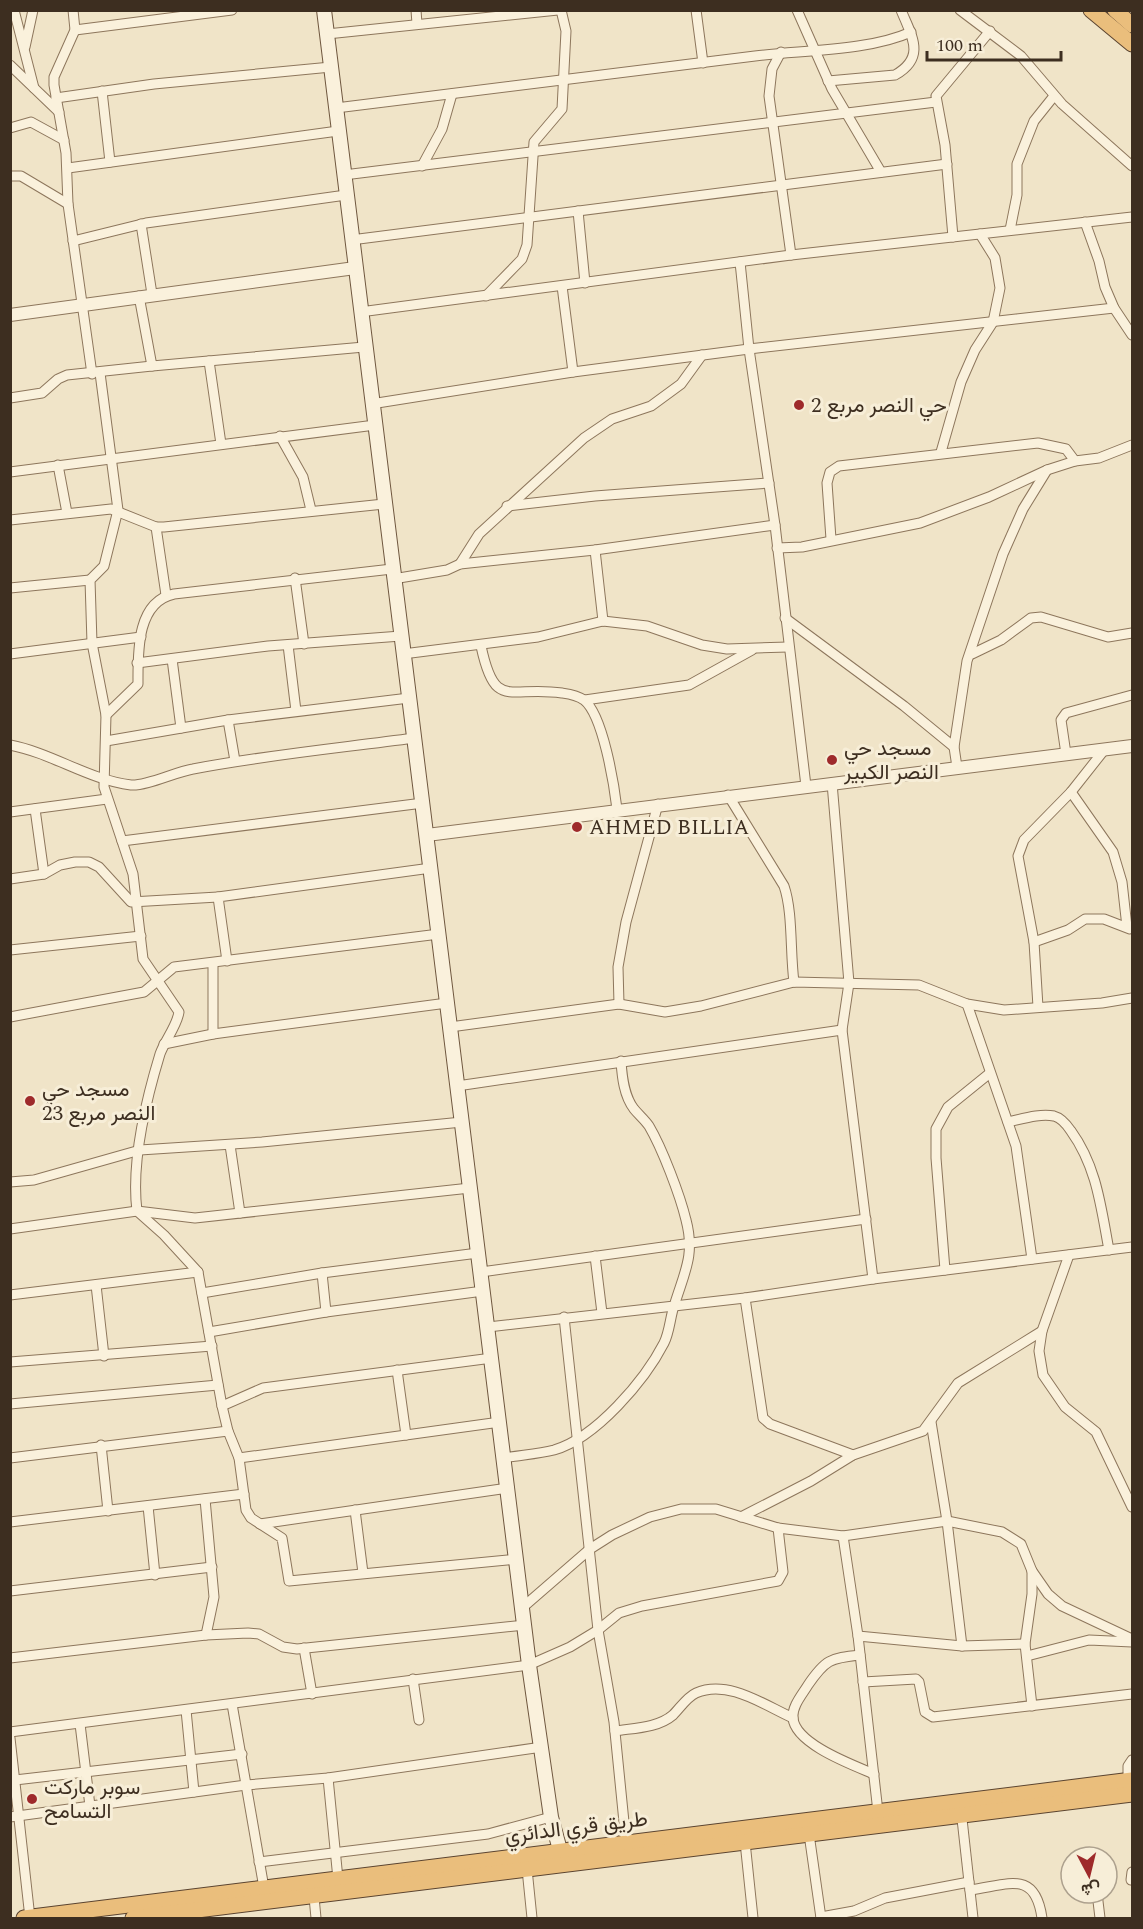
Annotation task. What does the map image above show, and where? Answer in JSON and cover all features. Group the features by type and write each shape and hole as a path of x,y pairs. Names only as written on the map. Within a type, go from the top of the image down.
{"highway":[{"path":"1092,10 1132,44"},
{"path":"1115,10 1132,26"},
{"name":"طريق قري الدائري","path":"24,1918 338,1879 746,1842 1131,1785"},
{"name":"طريق قري الدائري","path":"133,1918 236,1912 314,1897 527,1869 561,1857 626,1842 879,1812 961,1809"}],"main road":[{"path":"324,10 392,574 423,803 529,1665 551,1817 561,1857"}],"street":[{"path":"14,10 34,88"},
{"path":"24,50 33,10"},
{"path":"10,588 90,580 104,566 117,510 111,458 82,305 68,204 68,168 54,77 75,30 73,10"},
{"path":"75,30 232,10"},
{"path":"416,10 417,24"},
{"path":"327,34 559,10 566,31 560,114 537,138 532,153 527,245 522,259 486,296"},
{"path":"696,10 703,63"},
{"path":"797,10 812,49 828,81 881,172"},
{"path":"828,81 895,75 901,71 914,53 911,32 901,10"},
{"path":"960,10 1021,56 1054,96 1131,161"},
{"path":"953,237 947,164 936,102 939,90 990,31"},
{"path":"336,108 781,52 876,43 893,40 911,32"},
{"path":"781,52 769,81 791,255"},
{"path":"11,66 59,112"},
{"path":"56,98 331,67"},
{"path":"102,92 110,162"},
{"path":"422,166 442,129 452,94"},
{"path":"1010,230 1017,195 1017,164 1034,121 1054,96"},
{"path":"344,176 936,102"},
{"path":"10,128 31,122 64,140"},
{"path":"68,168 338,131"},
{"path":"351,240 947,164"},
{"path":"10,176 21,176 68,204"},
{"path":"73,241 141,224 346,195"},
{"path":"578,211 585,283"},
{"path":"360,312 791,255 1132,216"},
{"path":"1085,222 1114,308 1132,334"},
{"path":"141,224 152,294"},
{"path":"941,452 961,382 975,350 993,322 1000,288 994,258 980,234"},
{"path":"740,262 749,349 775,525 806,786"},
{"path":"10,315 355,268"},
{"path":"562,286 573,372"},
{"path":"139,296 152,366"},
{"path":"371,404 573,372 702,355 1114,308"},
{"path":"10,398 42,393 62,376 364,347"},
{"path":"106,715 137,686 137,663 141,637 148,610 156,600 166,595 295,578 392,574 455,568 479,534 584,438 612,419 651,406 681,384 702,355"},
{"path":"209,361 221,444"},
{"path":"10,472 375,425"},
{"path":"280,436 303,477 311,510"},
{"path":"831,539 827,483 830,472 839,466 941,452 1053,444 1066,449 1075,461"},
{"path":"777,549 802,547 831,539 920,523 1047,470 1075,461 1099,458 1132,445"},
{"path":"58,465 67,513"},
{"path":"957,767 954,747 968,662 1003,554 1023,509 1047,470"},
{"path":"507,506 595,496 769,483"},
{"path":"10,520 117,510 156,527 384,504"},
{"path":"460,564 595,550 775,525"},
{"path":"156,527 166,595"},
{"path":"595,550 603,621"},
{"path":"295,578 304,644"},
{"path":"90,580 93,643 106,715 103,778 107,799 133,874 143,959 179,1011 164,1044 151,1090 134,1186 138,1211 198,1272 222,1406 228,1431 239,1458 248,1515 282,1538 286,1577 291,1583 363,1573 517,1559"},
{"path":"972,654 1000,640 1030,618 1041,617 1108,637 1132,633"},
{"path":"785,618 904,706 954,747"},
{"path":"403,654 482,646 538,637 603,621 647,626 702,645 752,650 788,647"},
{"path":"137,663 288,645 401,636"},
{"path":"10,654 141,637"},
{"path":"288,645 296,711"},
{"path":"482,646 487,674 496,687 508,692 540,689 575,695 585,700 593,712 601,733 613,775 617,809"},
{"path":"585,700 689,686 752,650"},
{"path":"172,659 181,728"},
{"path":"1066,754 1061,720 1066,713 1132,695"},
{"path":"106,741 228,720 409,698"},
{"path":"228,720 234,761"},
{"path":"10,745 35,751 103,778 138,784 181,771 234,761 414,738"},
{"path":"427,835 617,809 1132,746"},
{"path":"1038,1007 1034,942 1018,856 1024,840 1071,792 1105,749"},
{"path":"832,783 849,983 842,1030 873,1279"},
{"path":"1071,792 1113,852 1122,882 1130,929"},
{"path":"728,795 784,886 789,901 789,946 794,982"},
{"path":"10,812 107,799"},
{"path":"122,841 423,803"},
{"path":"619,1004 618,967 626,922 658,804"},
{"path":"35,809 45,874"},
{"path":"10,879 45,874 60,865 89,862 99,867 128,901 138,903 218,897 431,868"},
{"path":"1122,882 1132,880"},
{"path":"218,897 227,961"},
{"path":"1034,942 1068,930 1084,919 1104,919 1130,929"},
{"path":"10,1017 144,993 153,988 157,980 174,966 439,934"},
{"path":"10,950 141,936"},
{"path":"213,963 213,1034"},
{"path":"450,1027 619,1004 665,1012 701,1006 794,982 919,986 967,1004 1004,1010 1132,998"},
{"path":"164,1044 213,1034 447,1003"},
{"path":"967,1004 1016,1146 1032,1259"},
{"path":"457,1086 842,1030"},
{"path":"504,1458 556,1449 578,1438 612,1411 645,1374 665,1341 674,1304 688,1269 691,1241 686,1216 663,1153 648,1125 632,1107 622,1081 621,1061"},
{"path":"945,1270 936,1158 936,1129 948,1107 990,1073"},
{"path":"1008,1122 1045,1115 1056,1116 1065,1122 1084,1149 1093,1169 1109,1250"},
{"path":"10,1182 34,1180 140,1150 230,1145 462,1122"},
{"path":"230,1145 240,1213"},
{"path":"10,1229 138,1211 195,1218 470,1188"},
{"path":"481,1272 866,1218"},
{"path":"488,1327 674,1304 745,1298 873,1279 1132,1247"},
{"path":"202,1293 322,1273 478,1253"},
{"path":"1069,1255 1042,1330 1039,1350 1043,1375 1065,1407 1096,1432 1132,1507"},
{"path":"595,1256 602,1313"},
{"path":"10,1295 198,1272"},
{"path":"322,1273 326,1312"},
{"path":"96,1285 104,1356"},
{"path":"209,1332 326,1312 483,1291"},
{"path":"745,1298 763,1418 770,1424 853,1455"},
{"path":"564,1317 598,1630 615,1731 626,1842"},
{"path":"741,1516 811,1481 853,1455 923,1431 931,1422 941,1403 958,1383 1042,1330"},
{"path":"10,1362 212,1346"},
{"path":"222,1406 263,1388 492,1358"},
{"path":"397,1370 406,1435"},
{"path":"10,1404 218,1385"},
{"path":"239,1458 500,1422"},
{"path":"931,1422 948,1521 962,1646"},
{"path":"10,1458 228,1431"},
{"path":"101,1445 108,1511"},
{"path":"260,1524 508,1488"},
{"path":"10,1522 244,1494"},
{"path":"205,1499 214,1605 206,1635"},
{"path":"148,1506 155,1575"},
{"path":"522,1608 590,1549 650,1518 681,1509 716,1509 778,1528 843,1536 948,1521 1002,1532 1021,1544 1032,1571 1048,1594 1062,1606 1132,1640"},
{"path":"355,1510 363,1573"},
{"path":"10,1732 529,1665 570,1647 598,1630 619,1612 778,1581 783,1572 778,1528"},
{"path":"843,1536 858,1636 879,1812"},
{"path":"10,1592 212,1567"},
{"path":"1032,1571 1032,1594 1025,1644 1032,1706"},
{"path":"10,1658 206,1635 254,1633 283,1647 304,1648 525,1625"},
{"path":"858,1636 962,1646 1025,1644"},
{"path":"1027,1656 1089,1640 1132,1640"},
{"path":"304,1648 312,1694"},
{"path":"860,1655 829,1659 798,1700 793,1718 795,1726 806,1738 832,1756 874,1774"},
{"path":"413,1679 419,1720"},
{"path":"863,1682 916,1679 919,1682 925,1712 933,1717 1132,1694"},
{"path":"615,1731 655,1725 666,1720 690,1697 707,1690 736,1692 793,1718"},
{"path":"232,1704 264,1888"},
{"path":"186,1710 194,1792"},
{"path":"80,1724 90,1806"},
{"path":"10,1738 15,1780 14,1816 30,1918"},
{"path":"14,1816 246,1785 328,1778 542,1747"},
{"path":"15,1780 242,1754"},
{"path":"1131,1785 1128,1766 1132,1760"},
{"path":"328,1778 338,1879"},
{"path":"961,1809 973,1918"},
{"path":"259,1862 488,1834 551,1817"},
{"path":"809,1834 821,1918 854,1911 885,1898 969,1886 1017,1884 1026,1885 1039,1899 1042,1918"},
{"path":"746,1842 753,1918"},
{"path":"527,1869 532,1918"},
{"path":"314,1897 316,1918"}],"place":[{"name":"حي النصر مربع 2","path":"799,405"},
{"name":"مسجد حي النصر الكبير","path":"832,760"},
{"name":"AHMED BILLIA","path":"577,827"},
{"name":"مسجد حي النصر مربع 23","path":"30,1101"},
{"name":"سوبر ماركت التسامح","path":"32,1799"}]}
